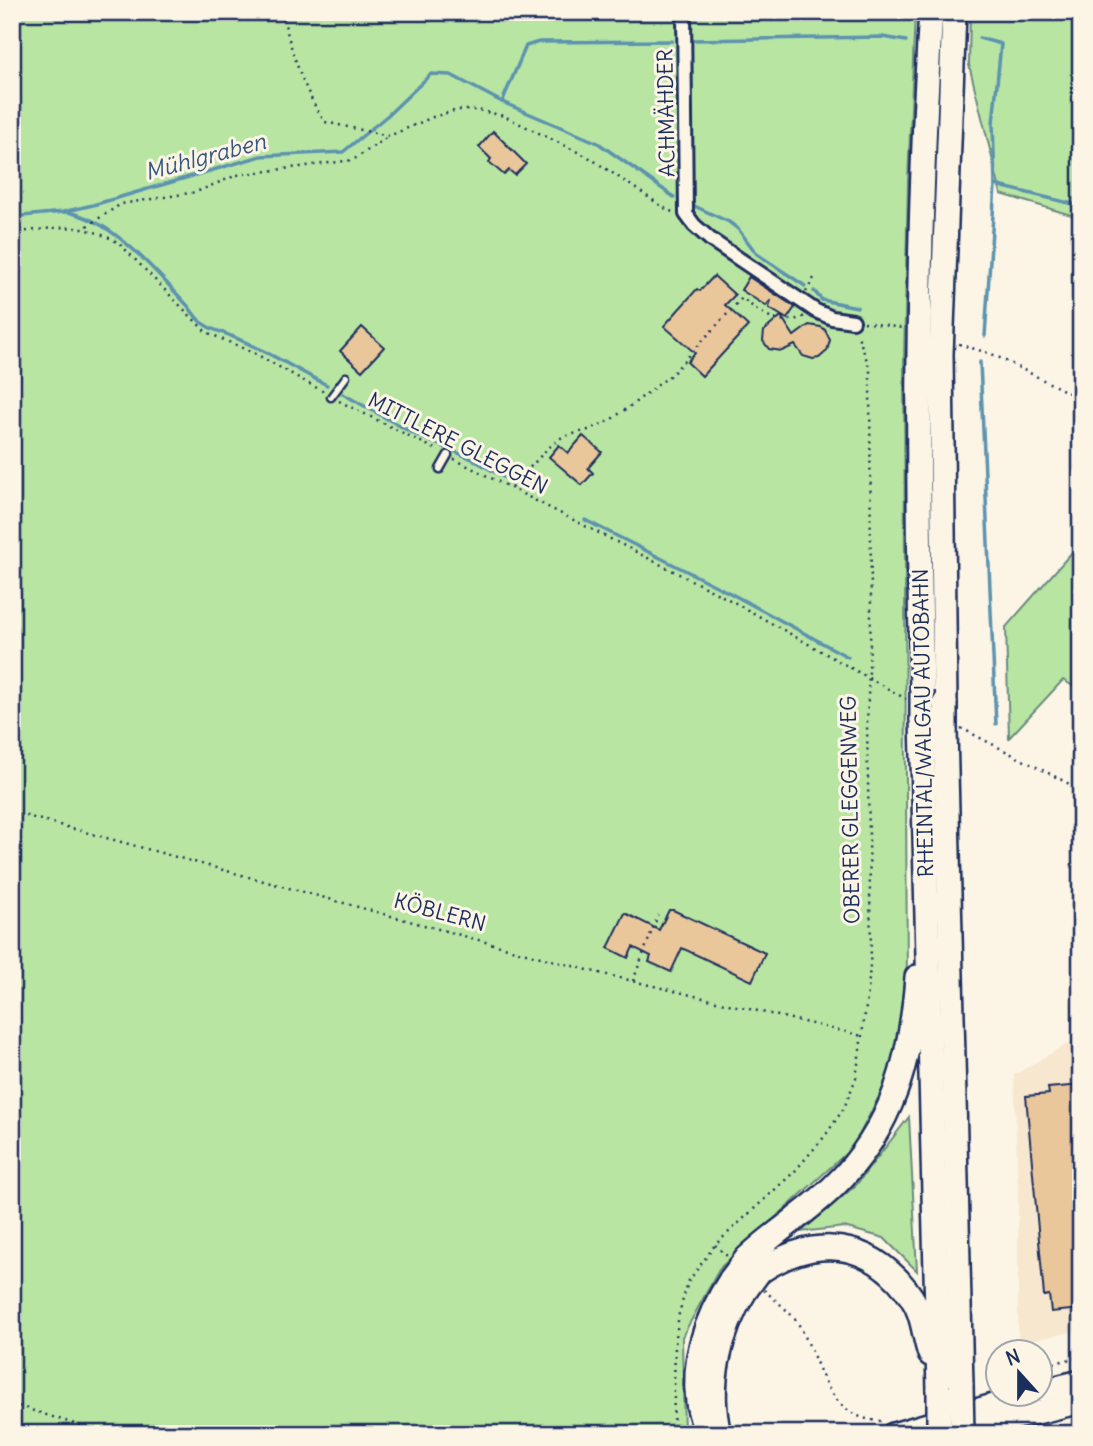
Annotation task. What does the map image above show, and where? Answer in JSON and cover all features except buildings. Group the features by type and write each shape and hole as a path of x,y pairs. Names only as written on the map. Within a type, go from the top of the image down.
{"highway":[{"name":"RHEINTAL/WALGAU AUTOBAHN","path":"931,12 922,194 912,694 922,719 939,1434"},
{"name":"RHEINTAL/WALGAU AUTOBAHN","path":"954,12 941,354 945,704 954,730 962,1434"},
{"path":"719,1434 697,1364 703,1333 717,1301 746,1274 768,1238 834,1187 856,1163 877,1133 893,1101 911,1038 917,978 917,927 927,894"},
{"path":"746,1274 795,1252 819,1247 845,1249 868,1256 887,1269 905,1289 919,1311 939,1384"},
{"path":"706,1434 707,1401"},
{"path":"707,1401 732,1434"}],"main road":[{"path":"1054,1388 1081,1381"},
{"path":"696,1434 695,1420 707,1401"},
{"path":"952,1434 1081,1402"},
{"path":"892,1427 984,1405"}],"street":[{"name":"ACHMÄHDER","path":"684,12 687,214"},
{"path":"687,214 694,225 711,240 816,311 832,318 853,321"}],"lane":[{"path":"331,397 346,377"},
{"path":"440,469 448,456"}],"path":[{"path":"282,12 288,37 313,104 325,122 389,136"},
{"path":"85,228 96,218 121,204 196,192 237,175 353,160 389,136 457,110 478,110 504,116 590,158 669,211 687,214"},
{"name":"MITTLERE GLEGGEN","path":"12,233 85,228 119,243 206,332 256,354 331,397 733,601 868,677 912,694"},
{"path":"511,488 547,449 562,437 608,421 671,374 743,298 764,316 792,322 816,311"},
{"path":"853,321 906,329"},
{"name":"OBERER GLEGGENWEG","path":"673,1434 673,1375 679,1313 688,1282 715,1245 794,1171 825,1136 844,1108 856,1077 871,950 867,725 871,615 870,369 853,321"},
{"path":"956,343 993,355 1081,399"},
{"path":"954,730 1081,790"},
{"name":"KÖBLERN","path":"12,813 633,981 862,1036"},
{"path":"633,981 658,915"},
{"path":"715,1245 798,1324 834,1397 847,1412 864,1420 881,1422 892,1427"},
{"path":"1054,1363 1081,1357"},
{"path":"12,1404 106,1434"}],"shaded area":[{"path":"1081,1036 1081,1330 1042,1338 1018,1338 1018,1195 1014,1075"}],"green space":[{"path":"12,12 915,12 904,359 907,996 889,1077 853,1147 720,1268 682,1337 684,1434 12,1434"},
{"path":"970,12 1081,12 1081,218 1001,194 969,65"},
{"path":"1081,542 1081,691 1063,680 1009,738 1006,627"},
{"path":"909,1117 917,1271 884,1238 844,1227 801,1232 856,1185"}],"waterway":[{"name":"Mühlgraben","path":"694,40 883,37 906,41"},
{"path":"979,38 1001,44 993,123 995,185 985,336"},
{"name":"Mühlgraben","path":"12,217 63,212 93,205 261,156 343,152 388,115 431,74 451,75 502,102 526,46 539,42 672,41"},
{"path":"502,102 598,143 674,197"},
{"path":"995,185 1081,206"},
{"path":"690,204 729,222 738,229 757,254 805,286"},
{"path":"65,212 99,224 132,248 204,325 255,347 327,385"},
{"path":"814,291 822,300 857,307"},
{"path":"980,362 996,724"},
{"path":"343,394 416,435 472,459 507,479"},
{"path":"585,520 728,592 848,657"}]}
